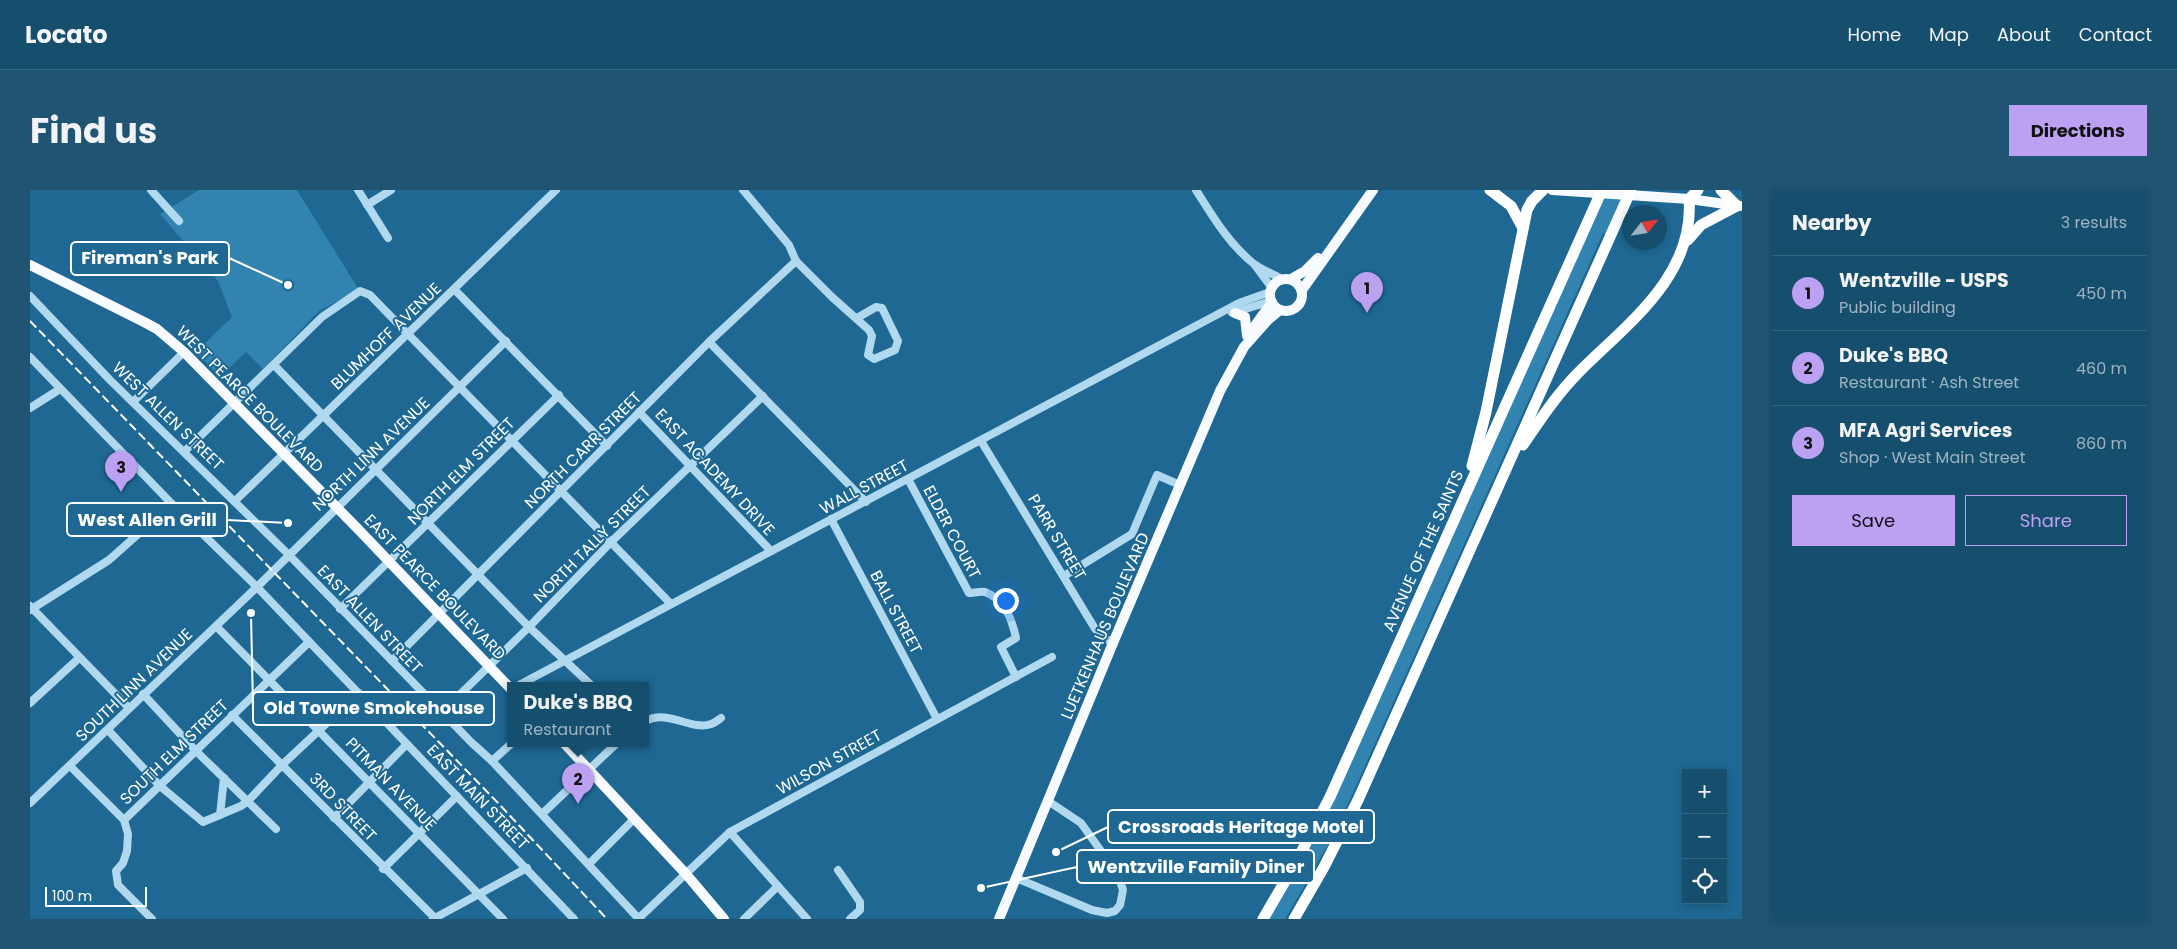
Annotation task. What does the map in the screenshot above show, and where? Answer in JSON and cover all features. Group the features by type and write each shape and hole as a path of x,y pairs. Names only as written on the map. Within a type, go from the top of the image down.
{"highway":[{"path":"1490,190 1511,206 1523,228"},
{"path":"1463,500 1486,412 1523,228 1532,201 1543,190"},
{"name":"AVENUE OF THE SAINTS","path":"1262,919 1295,864 1330,797 1602,190"},
{"path":"1294,919 1324,867 1354,808 1631,190"},
{"path":"1508,466 1544,414 1578,373 1632,322 1647,305 1678,259 1685,243 1690,217 1689,199 1698,190"},
{"path":"1685,243 1701,225 1740,206 1722,190"}],"main road":[{"path":"1302,290 1373,190"},
{"path":"1552,190 1689,199 1740,206"},
{"path":"1286,279 1298,283 1303,297 1295,309 1280,310 1271,296 1274,283 1306,271 1356,213"},
{"name":"WEST PEARCE BOULEVARD","path":"30,265 150,325 184,352 337,507"},
{"name":"LUETKENHAUS BOULEVARD","path":"999,919 1220,391 1271,296"},
{"name":"LUETKENHAUS BOULEVARD","path":"1244,347 1268,320 1280,310"},
{"path":"1234,312 1245,317 1248,336"},
{"name":"EAST PEARCE BOULEVARD","path":"337,507 507,685"},
{"path":"568,747 686,874 724,919"}],"street":[{"path":"151,190 179,221"},
{"path":"358,190 388,238"},
{"path":"367,205 391,190"},
{"name":"BLUMHOFF AVENUE","path":"236,501 556,190"},
{"path":"743,190 789,245 796,260 832,297 869,330 872,336 868,355 871,358 895,350 898,341 882,308 876,307 857,318"},
{"path":"1196,190 1231,242 1256,265 1286,279"},
{"name":"NORTH CARR STREET","path":"392,661 608,446 709,342 796,260"},
{"path":"1256,265 1271,296"},
{"path":"454,288 608,446"},
{"path":"185,452 322,316 360,291 370,295 671,604"},
{"name":"WEST ALLEN STREET","path":"30,296 110,380 134,401 288,554"},
{"name":"WALL STREET","path":"1222,314 1234,312 1271,296"},
{"name":"WALL STREET","path":"524,682 1222,314 1239,303 1271,296"},
{"name":"NORTH LINN AVENUE","path":"257,587 288,554 506,341"},
{"path":"709,342 866,502"},
{"path":"134,401 184,352"},
{"name":"EAST MAIN STREET","path":"30,357 172,504 257,587 574,919"},
{"path":"274,365 530,627 588,682"},
{"path":"30,408 60,389"},
{"name":"NORTH ELM STREET","path":"340,609 558,395"},
{"name":"NORTH TALLY STREET","path":"442,712 530,627 611,542 763,396"},
{"name":"EAST ACADEMY DRIVE","path":"639,412 771,551"},
{"name":"PARR STREET","path":"982,441 1101,636 1113,643"},
{"path":"1064,576 1132,534 1157,475 1180,485"},
{"name":"ELDER COURT","path":"908,479 969,593 984,592 1003,605 1009,614 1016,638 1001,647 1016,677"},
{"path":"129,708 31,608 109,560 172,504"},
{"name":"BALL STREET","path":"831,519 937,719"},
{"name":"EAST ALLEN STREET","path":"288,554 340,609 492,761 639,919"},
{"name":"SOUTH LINN AVENUE","path":"30,803 257,587"},
{"name":"PITMAN AVENUE","path":"216,626 502,919"},
{"name":"SOUTH ELM STREET","path":"124,820 309,642"},
{"name":"WILSON STREET","path":"639,919 730,832 1052,657"},
{"path":"30,703 79,658"},
{"path":"108,730 160,786 203,822 241,806 248,801 282,765 359,693"},
{"path":"143,694 196,751 276,829"},
{"name":"3RD STREET","path":"232,715 434,919"},
{"path":"649,719 666,716 679,721 711,724 721,718"},
{"path":"334,818 407,744"},
{"path":"492,761 508,747"},
{"path":"542,814 613,747"},
{"path":"70,766 124,820 128,834 127,851 123,863 116,871 118,885 152,919"},
{"path":"220,815 224,778"},
{"path":"383,869 457,796"},
{"path":"1016,878 1092,910 1107,913 1115,911 1120,905 1123,890 1120,880 1106,858 1081,823 1048,801"},
{"path":"589,864 635,818"},
{"path":"730,832 807,919"},
{"path":"434,919 527,868"},
{"path":"838,870 860,902 860,910 850,919"},
{"path":"744,919 778,886"}],"shaded area":[{"path":"199,190 297,190 359,290 319,311 263,369 246,352 220,377 196,352 232,317 218,281 160,214"},
{"path":"1606,190 1627,190 1606,235 1603,233 1352,795 1329,843 1285,919 1268,919"}],"railway":[{"path":"30,321 498,803 607,919"}],"place":[{"name":"Fireman's Park","path":"288,285"},
{"name":"Wentzville - USPS","path":"1367,313"},
{"name":"MFA Agri Services","path":"121,492"},
{"name":"West Allen Grill","path":"288,523"},
{"name":"Old Towne Smokehouse","path":"251,613"},
{"name":"Duke's BBQ","path":"578,804"},
{"name":"Crossroads Heritage Motel","path":"1056,852"},
{"name":"Wentzville Family Diner","path":"981,888"}]}
